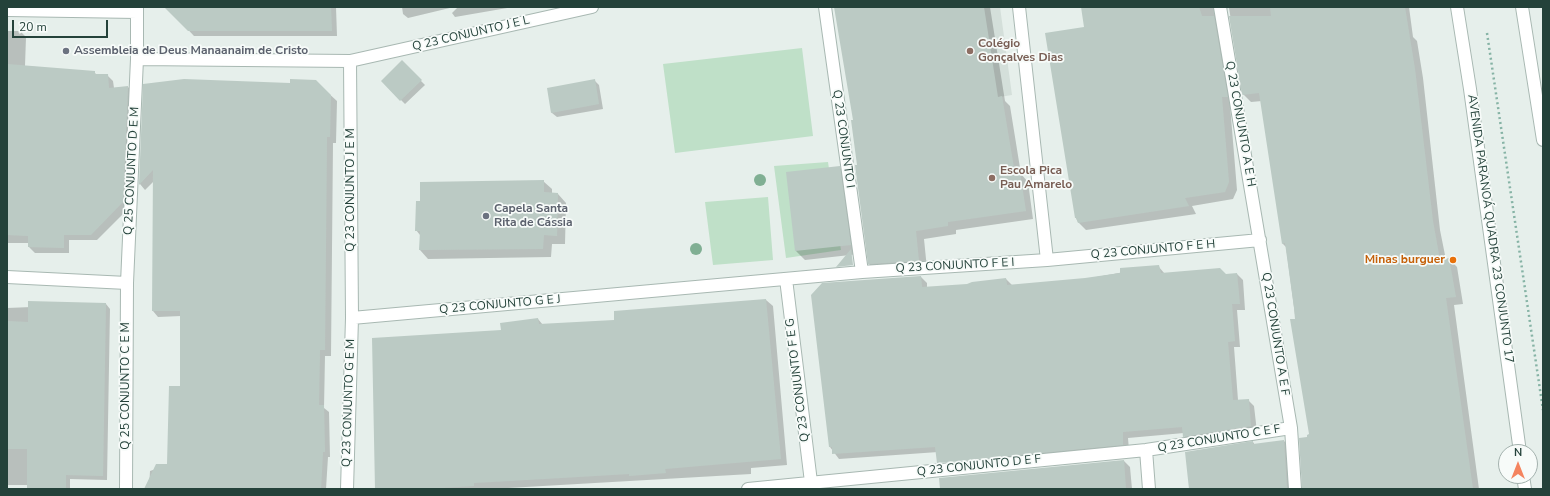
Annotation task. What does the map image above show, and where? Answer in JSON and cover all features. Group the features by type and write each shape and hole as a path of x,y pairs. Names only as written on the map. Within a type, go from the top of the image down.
{"street":[{"name":"Q 23 CONJUNTO J E L","path":"137,59 350,61 592,7"},
{"name":"Q 23 CONJUNTO I","path":"825,7 862,272"},
{"path":"1019,7 1047,260"},
{"name":"Q 23 CONJUNTO A E H","path":"1220,7 1260,240"},
{"name":"AVENIDA PARANOÁ QUADRA 23 CONJUNTO 17","path":"1457,7 1470,89 1519,444"},
{"path":"1522,7 1543,140"},
{"path":"7,10 137,9"},
{"name":"Q 25 CONJUNTO D E M","path":"127,283 137,59 137,9"},
{"name":"Q 23 CONJUNTO J E M","path":"350,61 352,318"},
{"name":"Q 23 CONJUNTO F E H","path":"1047,260 1260,240"},
{"name":"Q 23 CONJUNTO A E F","path":"1260,240 1291,428 1295,489"},
{"name":"Q 23 CONJUNTO F E I","path":"786,278 1047,260"},
{"path":"7,277 127,283"},
{"name":"Q 23 CONJUNTO G E J","path":"352,318 786,278"},
{"name":"Q 23 CONJUNTO F E G","path":"786,278 811,482"},
{"name":"Q 25 CONJUNTO C E M","path":"126,489 127,283"},
{"name":"Q 23 CONJUNTO G E M","path":"347,489 352,318"},
{"name":"Q 23 CONJUNTO C E F","path":"1146,450 1291,428"},
{"path":"1146,450 1149,489"},
{"name":"Q 23 CONJUNTO D E F","path":"748,489 1146,450"}],"path":[{"path":"1486,31 1543,410"}],"shaded area":[{"name":"Colégio Gonçalves Dias","path":"926,7 1000,7 1012,95 943,106"}],"green space":[{"path":"802,48 813,136 675,153 663,64"},
{"path":"828,162 841,250 786,258 774,166"},
{"path":"768,197 773,260 713,265 705,202"}],"building":[{"path":"164,7 331,7 332,31 188,31"},
{"path":"834,7 984,7 998,97 1002,96 1015,174 1020,172 1026,211 948,222 948,226 916,231 919,261 868,264 855,165 857,165 851,120 853,120"},
{"path":"1081,7 1199,7 1202,16 1214,16 1228,97 1222,97 1229,182 1225,192 1185,198 1189,206 1078,223 1075,218 1045,33 1084,27"},
{"path":"1270,7 1405,7 1415,69 1433,221 1440,260 1449,258 1456,297 1446,298 1473,489 1302,489 1299,438 1307,437 1309,434 1290,319 1295,319 1285,243 1282,244 1259,93 1242,95 1229,16 1271,16"},
{"path":"402,60 422,80 400,101 381,81"},
{"path":"7,64 95,71 95,74 108,74 109,88 128,86 123,202 91,235 64,235 64,248 28,247 28,236 7,235"},
{"path":"184,79 290,83 290,79 316,80 331,95 330,137 327,137 325,350 320,350 319,405 324,405 325,452 323,452 321,489 144,489 156,464 167,464 169,386 180,386 180,311 152,311 153,170 139,185 143,84"},
{"path":"595,79 599,104 551,113 547,88"},
{"path":"840,166 851,245 795,251 786,172"},
{"name":"Capela Santa Rita de Cássia","path":"544,180 544,192 558,193 557,236 544,235 543,249 419,250 420,231 415,231 416,201 420,201 420,182"},
{"path":"851,249 853,265 836,267"},
{"path":"1159,265 1161,273 1220,268 1226,274 1237,273 1240,304 1232,304 1235,341 1228,342 1233,400 1249,399 1251,426 1183,437 1182,427 1123,432 1123,445 937,463 935,447 832,454 832,447 829,447 811,295 822,283 921,276 922,287 967,284 972,282 1006,278 1007,285 1085,278 1120,273 1120,268"},
{"path":"766,299 781,459 665,469 666,473 629,476 629,474 474,483 474,486 425,489 375,489 372,338 501,330 500,323 538,318 539,324 614,320 614,311"},
{"path":"28,301 106,303 103,476 66,475 66,488 27,488 27,449 7,449 7,321 28,322"},
{"path":"1284,440 1287,489 1189,489 1185,452 1253,441 1253,444"},
{"path":"1124,460 1126,489 940,489 939,478"}],"place":[{"name":"Assembleia de Deus Manaanaim de Cristo","path":"66,51"},
{"name":"Colégio Gonçalves Dias","path":"970,51"},
{"name":"Escola Pica Pau Amarelo","path":"992,178"},
{"name":"Capela Santa Rita de Cássia","path":"486,216"},
{"name":"Minas burguer","path":"1453,260"}]}
